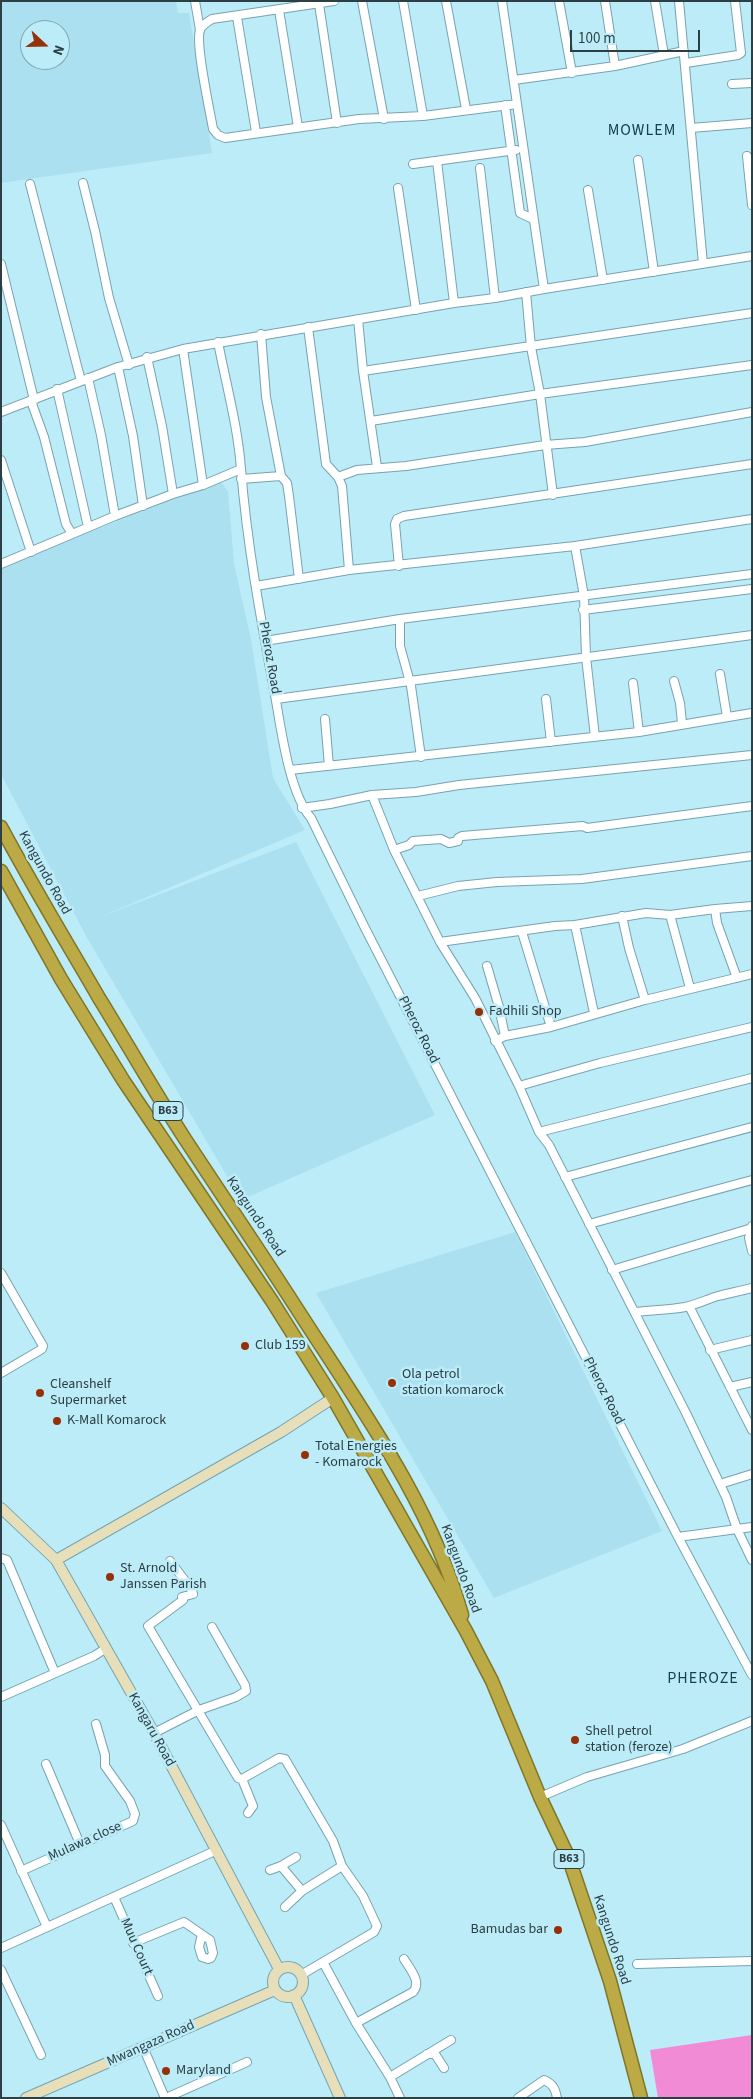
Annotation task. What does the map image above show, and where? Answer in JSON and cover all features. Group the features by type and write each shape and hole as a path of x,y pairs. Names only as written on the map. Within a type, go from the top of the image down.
{"highway":[{"name":"Kangundo Road","path":"1,826 28,879 143,1072 352,1394 405,1481 424,1515 458,1600 466,1631"},
{"name":"Kangundo Road","path":"1,871 61,979 123,1080 277,1309 333,1398 466,1631 492,1681 540,1797 568,1856 610,1981 641,2098"}],"main road":[{"path":"56,1560 281,1432 333,1398"},
{"name":"Kangaru Road","path":"1,1508 56,1560 154,1733 279,1969"},
{"path":"289,1966 301,1975 302,1984 294,1995 282,1996 275,1990 273,1977 279,1969 289,1966"},
{"name":"Mwangaza Road","path":"26,2098 275,1990"},
{"path":"294,1995 340,2098"}],"street":[{"path":"196,1 201,56 213,129 218,135 225,138 298,126 359,119 423,116 517,104"},
{"path":"200,30 206,22 212,20 334,1"},
{"path":"362,1 384,119"},
{"path":"403,1 423,116"},
{"path":"446,1 466,109"},
{"path":"502,1 544,289"},
{"path":"559,1 572,73"},
{"path":"605,1 615,66"},
{"path":"656,1 664,55"},
{"path":"679,1 703,264"},
{"path":"686,63 738,56 741,53 735,1"},
{"path":"319,4 337,123"},
{"path":"278,10 298,126"},
{"path":"237,17 256,132"},
{"path":"514,80 615,66 684,52"},
{"path":"732,84 752,83"},
{"path":"504,105 520,213 534,219"},
{"path":"691,128 752,123"},
{"path":"413,164 523,149"},
{"path":"747,156 752,205"},
{"path":"638,160 654,272"},
{"path":"437,161 454,303"},
{"path":"480,168 495,298"},
{"path":"83,183 109,298 129,365"},
{"path":"30,184 101,435 115,516"},
{"path":"398,188 416,310"},
{"path":"588,190 603,280"},
{"path":"1,412 118,367 183,349 262,334 752,256"},
{"path":"1,264 33,400 66,524 72,534"},
{"path":"526,292 531,347 540,394 553,495"},
{"path":"363,371 752,313"},
{"path":"358,319 363,371 378,467"},
{"path":"308,327 326,464 338,477 342,486 349,570"},
{"path":"262,334 266,397 281,476 287,483 299,579"},
{"name":"Pheroz Road","path":"218,342 241,470 265,641 290,770 302,808 311,818 678,1537 752,1675"},
{"path":"183,349 203,485"},
{"path":"147,358 162,426 172,494"},
{"path":"371,422 540,394 752,365"},
{"path":"118,367 133,436 143,506"},
{"path":"57,389 88,527"},
{"path":"338,477 357,470 406,466 546,445 585,442 752,412"},
{"path":"1,460 31,552"},
{"path":"399,566 396,524 399,517 752,464"},
{"path":"1,564 115,516 241,470"},
{"path":"241,479 281,476"},
{"path":"256,586 349,570 575,546 752,518"},
{"path":"575,546 584,596 586,657 595,737"},
{"path":"265,641 400,619 752,574"},
{"path":"583,610 752,589"},
{"path":"400,619 400,646 409,682 421,756"},
{"path":"276,698 409,682 752,635"},
{"path":"720,674 727,717"},
{"path":"674,681 680,704 682,723"},
{"path":"633,683 639,732"},
{"path":"546,699 550,742"},
{"path":"290,770 639,732 682,723 752,713"},
{"path":"325,719 329,766"},
{"path":"302,808 372,795 416,792 752,755"},
{"path":"372,795 394,850 440,942 475,998 519,1086 539,1132 549,1145 635,1312 720,1484 736,1529 752,1560"},
{"path":"394,850 409,845 413,841 441,839 449,843 458,841 458,838 462,836 587,828 752,806"},
{"path":"418,896 458,886 497,882 582,879 752,856"},
{"path":"440,942 555,926 575,925 646,913 670,915 752,906"},
{"path":"715,909 737,978"},
{"path":"670,915 690,988"},
{"path":"622,916 629,948 645,1000"},
{"path":"575,925 594,1014"},
{"path":"522,932 550,1027"},
{"path":"486,966 499,1007 505,1036"},
{"path":"495,1041 505,1036 550,1027 690,988 752,974"},
{"path":"519,1086 752,1027"},
{"path":"539,1132 752,1078"},
{"path":"565,1177 752,1127"},
{"path":"589,1224 752,1180"},
{"path":"612,1270 751,1228 752,1251"},
{"path":"1,1273 43,1346 42,1349 1,1373"},
{"path":"635,1312 689,1306 718,1296 733,1294 738,1290 752,1288"},
{"path":"689,1306 752,1430"},
{"path":"710,1350 752,1340"},
{"path":"730,1387 752,1382"},
{"path":"720,1484 752,1474"},
{"path":"678,1537 752,1527"},
{"path":"1,1558 7,1560 55,1673"},
{"path":"170,1561 193,1594 182,1596 183,1600 148,1626 238,1777 242,1779 253,1806 248,1813"},
{"path":"154,1733 199,1710 236,1697 241,1692 246,1691 245,1685 212,1627"},
{"path":"1,1697 94,1656 105,1649"},
{"path":"540,1797 587,1777 683,1749 752,1721"},
{"name":"Mulawa close","path":"21,1871 133,1821 135,1816 130,1801 106,1766 105,1755 96,1724"},
{"path":"242,1779 279,1758 285,1759 333,1841 342,1866 363,1896 377,1926 374,1932 301,1975"},
{"path":"46,1764 80,1844"},
{"path":"1,1825 47,1927"},
{"path":"1,1948 217,1850"},
{"path":"270,1870 296,1857"},
{"path":"281,1866 302,1891"},
{"path":"285,1907 302,1891 342,1866"},
{"name":"Muu Court","path":"114,1897 158,1996"},
{"path":"133,1942 184,1922 203,1936"},
{"path":"356,2023 416,1989 417,1981 404,1959"},
{"path":"637,1964 752,1961"},
{"path":"323,1962 356,2023 390,2076 400,2098"},
{"path":"1,1970 41,2055"},
{"path":"390,2076 451,2040"},
{"path":"143,2047 166,2098 247,2062"},
{"path":"427,2054 435,2054 444,2068"},
{"path":"518,2098 544,2080 556,2088 557,2098"}],"shaded area":[{"path":"1,1 176,1 178,13 189,13 212,153 1,183"},
{"path":"220,481 228,491 234,564 251,639 273,778 305,830 100,917 296,842 435,1115 241,1200 86,936 1,774 1,567"},
{"path":"515,1232 662,1531 494,1598 316,1293"},
{"path":"752,2035 752,2098 658,2098 650,2050"}],"place":[{"name":"Fadhili Shop","path":"479,1012"},
{"name":"Club 159","path":"245,1346"},
{"name":"Ola petrol station komarock","path":"392,1383"},
{"name":"Cleanshelf Supermarket","path":"40,1393"},
{"name":"K-Mall Komarock","path":"57,1421"},
{"name":"Total Energies - Komarock","path":"305,1455"},
{"name":"St. Arnold Janssen Parish","path":"110,1577"},
{"name":"Shell petrol station (feroze)","path":"575,1740"},
{"name":"Bamudas bar","path":"558,1930"},
{"name":"Maryland","path":"166,2071"}],"district":[{"name":"MOWLEM","path":"642,131"},
{"name":"PHEROZE","path":"703,1679"}]}
